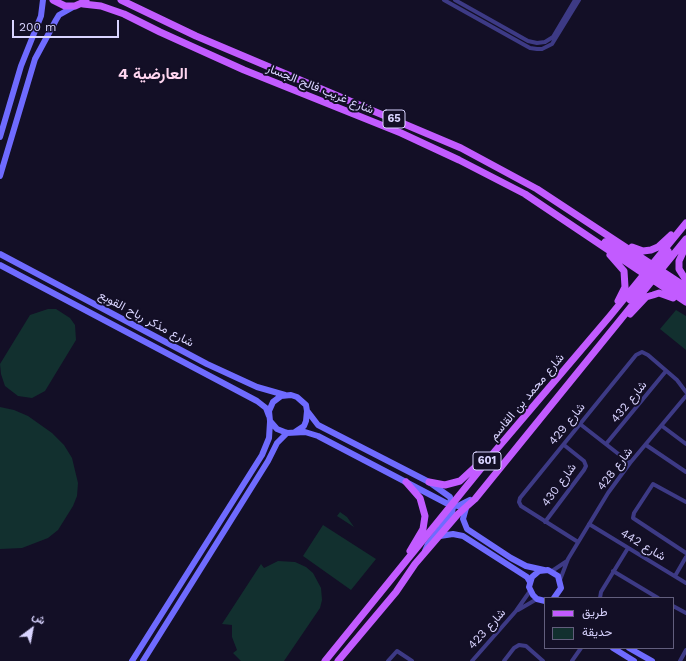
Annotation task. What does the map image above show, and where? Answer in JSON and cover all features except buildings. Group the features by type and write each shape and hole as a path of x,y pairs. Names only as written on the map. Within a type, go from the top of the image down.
{"main road":[{"name":"65","path":"53,0 66,6 75,6 85,2"},
{"name":"شارع غريب فالح الجسار","path":"121,0 196,36 461,148 537,189 602,231 653,272"},
{"name":"شارع غريب فالح الجسار","path":"85,2 117,11 244,70 437,149 525,194 594,239"},
{"path":"602,231 643,251 658,247 686,222"},
{"name":"شارع محمد بن القاسم","path":"338,661 440,536 475,499 610,334 686,222"},
{"path":"594,239 610,245 686,294"},
{"path":"594,239 621,265 624,271 625,287 610,316"},
{"name":"شارع محمد بن القاسم","path":"325,661 496,450 610,316 686,239"},
{"path":"686,246 679,261 679,269 686,280"},
{"path":"653,272 686,287"},
{"path":"653,272 686,303"},
{"path":"610,334 646,297 659,293 668,295 686,303"},
{"path":"429,482 445,485 460,481 496,450"},
{"path":"406,482 420,498 425,516 423,529 408,559"}],"street":[{"path":"0,137 21,66 41,16 43,0"},
{"path":"444,0 530,48 537,49 542,49 552,44 579,0"},
{"path":"455,0 524,39 536,43 545,42 553,37 574,0"},
{"path":"0,176 35,59 56,20 60,15 75,6"},
{"name":"شارع مذكر رباح القوبع","path":"0,254 207,364 257,387 285,395"},
{"name":"شارع مذكر رباح القوبع","path":"0,265 257,401 266,408 270,418"},
{"name":"شارع 429","path":"578,542 521,506 519,502 528,486 564,445 636,355 642,352 677,380 686,392"},
{"name":"شارع 432","path":"606,444 666,371"},
{"path":"132,661 265,449 270,432 270,418 273,402 285,395 297,397 302,400 318,425 429,482 448,495 451,499 452,513 428,544 424,555"},
{"name":"شارع 428","path":"560,580 568,559 608,493 630,463 686,396"},
{"path":"295,432 306,421 308,411"},
{"path":"270,418 277,429 287,433 305,432 318,436 452,505 461,506 475,499"},
{"path":"580,424 630,463"},
{"path":"662,426 686,444"},
{"path":"143,661 277,443 287,433"},
{"name":"شارع 430","path":"545,522 586,466 584,461 564,445"},
{"path":"646,445 686,472"},
{"path":"686,502 653,484 634,513 633,518 686,553"},
{"path":"466,508 463,519 467,529 526,566 552,571 560,580 560,595"},
{"name":"شارع 442","path":"590,524 686,583"},
{"path":"463,536 463,531 467,529"},
{"path":"440,536 453,534 463,536 526,577 530,582"},
{"path":"600,597 601,592 628,548"},
{"path":"675,576 686,558"},
{"name":"شارع 428","path":"552,571 568,559"},
{"path":"544,570 535,573 530,582 530,591 537,599 544,601"},
{"path":"613,572 656,597"},
{"name":"شارع 423","path":"472,661 516,611 530,591"},
{"path":"172,598 180,602"},
{"name":"شارع 423","path":"516,611 537,599"},
{"path":"674,607 686,613"},
{"path":"504,661 514,648 519,645 526,646 543,661"},
{"path":"572,661 580,649"},
{"path":"615,649 634,661"},
{"path":"631,649 652,661"},
{"path":"680,661 686,650"},
{"path":"388,661 397,651 412,661"}],"green space":[{"path":"48,309 56,309 70,318 75,325 76,340 45,391 32,398 18,396 5,386 1,374 0,364 30,315"},
{"path":"676,310 686,316 686,350 660,329"},
{"path":"0,407 14,410 28,416 52,433 64,445 72,458 78,483 77,496 73,506 58,530 48,538 22,548 0,549"},
{"path":"340,512 347,517 354,527 337,516"},
{"path":"323,525 376,559 351,590 303,556"},
{"path":"278,561 295,562 306,567 313,573 321,588 322,600 320,608 284,661 241,661 233,653 237,650 232,637 232,625 222,624 261,564 264,568"}],"district":[{"name":"العارضية 4","path":"153,74"}]}
